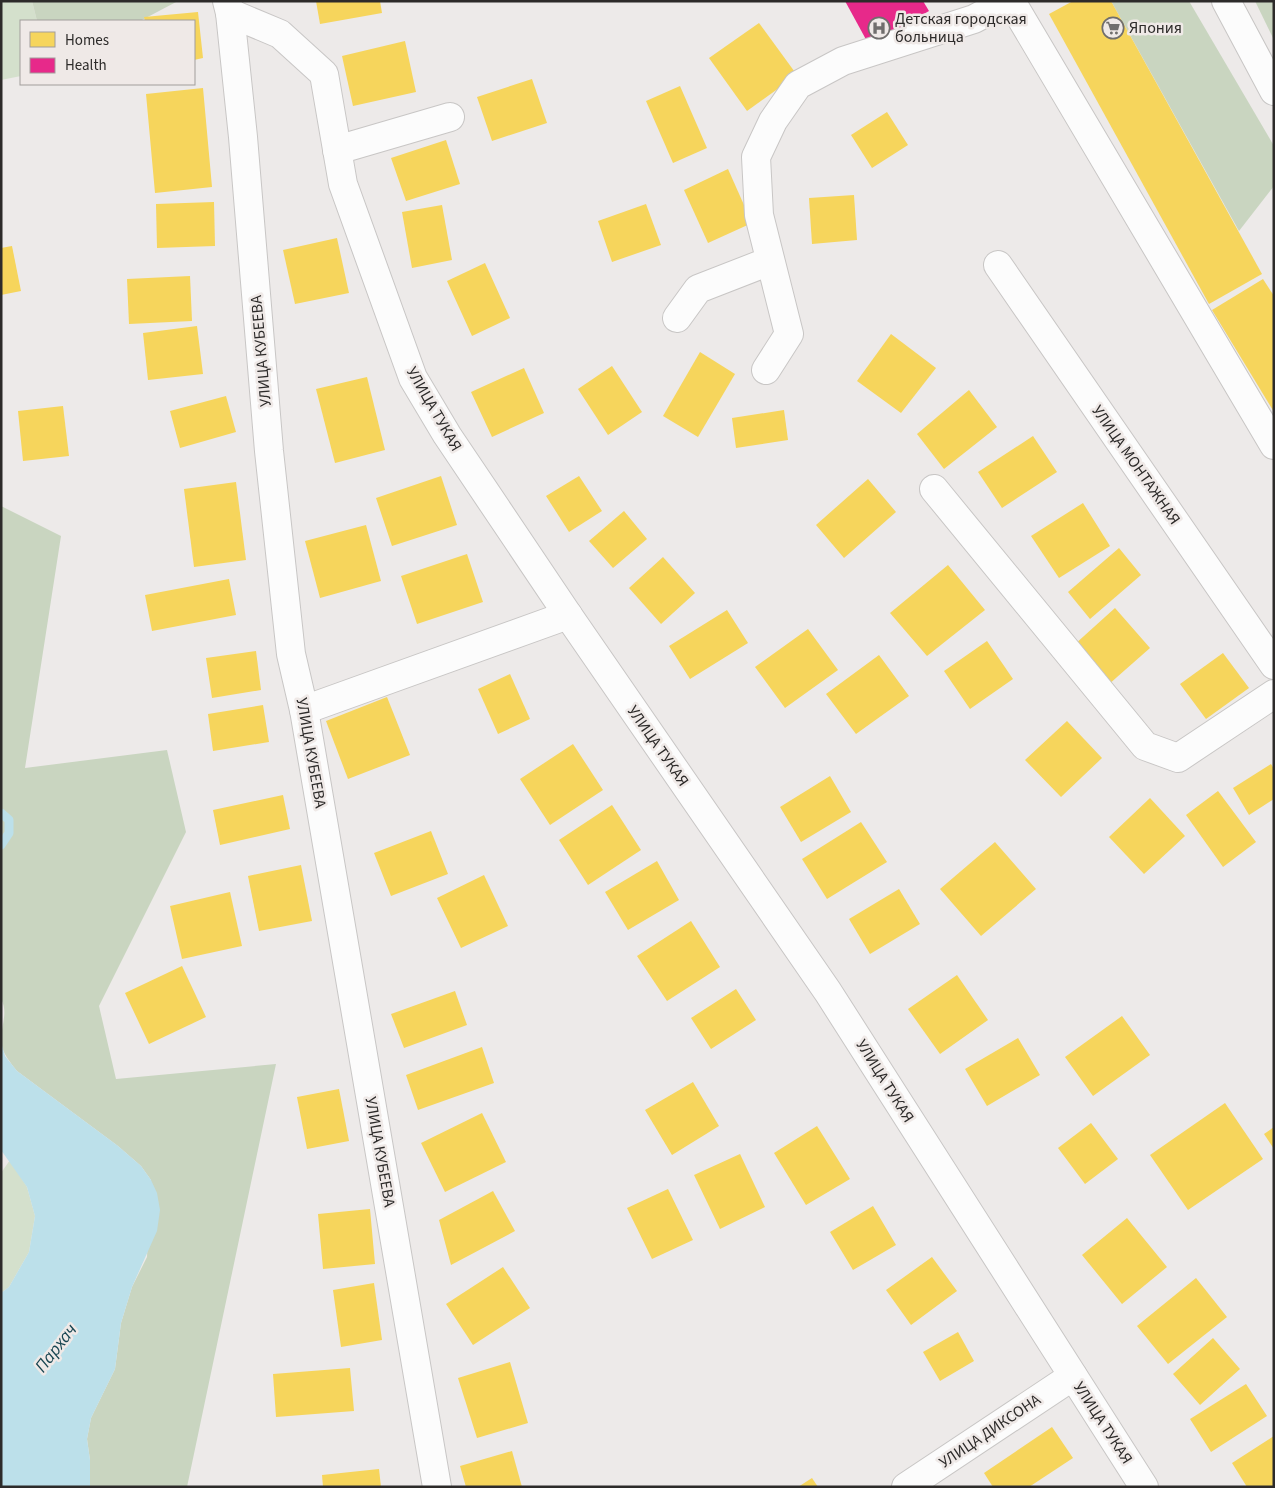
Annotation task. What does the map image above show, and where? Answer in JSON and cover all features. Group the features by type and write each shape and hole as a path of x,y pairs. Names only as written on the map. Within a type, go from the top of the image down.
{"street":[{"path":"766,370 789,334 759,215 756,157 773,121 798,85 843,61 969,10 1009,1 1274,445"},
{"path":"1226,1 1274,90"},
{"name":"УЛИЦА ТУКАЯ","path":"228,7 280,34 324,74 343,184 413,378 446,435 828,992 1144,1487"},
{"name":"УЛИЦА КУБЕЕВА","path":"228,7 243,137 269,450 291,654 304,710 436,1487"},
{"path":"337,150 450,117"},
{"path":"677,318 698,289 770,261"},
{"name":"УЛИЦА МОНТАЖНАЯ","path":"998,266 1274,665"},
{"path":"934,489 1145,746 1178,758 1274,694"},
{"path":"304,710 568,615"},
{"name":"УЛИЦА ДИКСОНА","path":"906,1487 1073,1376"}],"green space":[{"path":"1,1 32,1 37,20 20,20 20,76 1,80"},
{"path":"32,1 178,1 142,20 37,20"},
{"path":"1111,1 1189,1 1274,146 1274,186 1239,231"},
{"path":"1255,1 1274,1 1274,38 1273,38"},
{"path":"1,506 61,536 25,768 167,750 186,832 99,1006 116,1079 276,1064 187,1487 90,1487 90,1460 87,1439 91,1418 115,1369 121,1323 132,1287 147,1257 151,1180 141,1166 118,1146 17,1071 5,1054 1,1043 4,1010 1,999"},
{"path":"10,1160 27,1187 35,1216 29,1252 9,1287 1,1293 1,1173"}],"water":[{"path":"1,1042 5,1056 17,1071 118,1146 141,1166 157,1193 160,1210 157,1231 132,1287 121,1323 115,1369 91,1418 87,1439 90,1460 90,1487 1,1487 1,1293 9,1287 29,1252 35,1216 27,1187 1,1150"}],"building: Homes":[{"path":"316,1 380,1 382,13 320,24"},
{"path":"1073,1 1111,1 1262,274 1209,304 1049,14"},
{"path":"198,12 203,58 195,60 195,20 145,20 144,17"},
{"path":"759,23 797,75 747,111 709,58"},
{"path":"405,41 416,92 353,106 342,56"},
{"path":"532,79 547,123 492,141 477,97"},
{"path":"680,86 707,148 673,163 646,101"},
{"path":"203,88 212,187 155,193 146,94"},
{"path":"887,112 908,145 872,168 851,135"},
{"path":"446,140 460,184 406,201 391,158"},
{"path":"728,169 752,223 708,243 684,190"},
{"path":"854,195 857,240 812,244 809,198"},
{"path":"214,202 215,246 157,248 156,204"},
{"path":"646,204 661,245 612,262 598,221"},
{"path":"442,205 452,260 412,268 402,212"},
{"path":"337,238 349,293 295,304 283,250"},
{"path":"12,246 21,291 1,295 1,248"},
{"path":"485,263 510,318 472,336 447,281"},
{"path":"190,276 192,321 129,324 127,279"},
{"path":"1263,279 1274,296 1274,412 1212,310"},
{"path":"197,326 203,374 148,380 143,333"},
{"path":"891,334 936,368 901,413 857,381"},
{"path":"700,352 735,374 698,437 663,416"},
{"path":"612,366 642,412 608,435 578,389"},
{"path":"524,368 544,413 492,437 471,392"},
{"path":"367,377 385,450 335,463 316,389"},
{"path":"969,390 997,427 944,469 917,434"},
{"path":"226,396 236,432 180,448 170,411"},
{"path":"63,406 69,456 23,461 18,411"},
{"path":"784,410 788,440 736,448 732,418"},
{"path":"1033,436 1057,472 1002,508 978,472"},
{"path":"441,476 457,525 392,546 376,498"},
{"path":"579,476 602,511 569,532 546,496"},
{"path":"868,479 896,512 844,558 816,525"},
{"path":"236,482 246,560 194,567 184,489"},
{"path":"1083,503 1110,546 1059,578 1031,536"},
{"path":"624,511 647,539 613,568 589,541"},
{"path":"366,525 381,581 320,598 305,541"},
{"path":"1119,548 1141,575 1090,619 1068,592"},
{"path":"467,554 483,602 417,624 401,576"},
{"path":"663,557 695,593 661,624 629,588"},
{"path":"948,565 985,610 927,656 890,613"},
{"path":"229,579 236,615 152,631 145,595"},
{"path":"1115,608 1150,648 1108,685 1074,645"},
{"path":"727,610 748,643 690,679 669,646"},
{"path":"808,629 838,670 785,708 755,667"},
{"path":"987,641 1013,679 970,709 944,671"},
{"path":"256,651 261,690 212,698 206,658"},
{"path":"1223,653 1249,688 1206,719 1180,684"},
{"path":"879,655 909,696 856,734 826,694"},
{"path":"510,674 530,719 498,734 478,689"},
{"path":"387,697 410,755 348,779 326,721"},
{"path":"263,705 269,742 213,751 208,714"},
{"path":"1067,721 1102,758 1061,797 1025,760"},
{"path":"573,744 603,790 550,825 520,779"},
{"path":"1271,764 1274,769 1274,799 1249,815 1233,788"},
{"path":"830,776 851,812 801,842 780,807"},
{"path":"1218,791 1256,842 1223,867 1186,815"},
{"path":"283,795 290,829 220,845 213,810"},
{"path":"1150,798 1185,836 1144,874 1109,837"},
{"path":"612,805 641,850 588,885 559,840"},
{"path":"861,822 887,862 827,899 802,859"},
{"path":"431,831 448,874 391,896 374,853"},
{"path":"995,842 1036,889 981,936 940,889"},
{"path":"657,861 679,900 628,930 605,892"},
{"path":"301,865 312,921 259,931 248,876"},
{"path":"484,875 508,926 461,948 437,898"},
{"path":"899,889 920,924 870,954 849,919"},
{"path":"230,892 242,946 182,959 170,906"},
{"path":"691,921 720,967 667,1001 637,956"},
{"path":"182,966 206,1017 149,1044 125,993"},
{"path":"957,975 988,1020 940,1054 908,1009"},
{"path":"736,989 756,1020 711,1049 691,1018"},
{"path":"455,991 467,1025 404,1048 391,1014"},
{"path":"1122,1016 1150,1055 1093,1096 1065,1057"},
{"path":"1018,1038 1040,1075 987,1106 965,1069"},
{"path":"482,1047 494,1083 418,1110 406,1075"},
{"path":"693,1082 719,1126 672,1155 645,1110"},
{"path":"339,1089 349,1141 307,1149 297,1097"},
{"path":"1225,1103 1263,1159 1188,1210 1150,1155"},
{"path":"482,1113 506,1162 445,1192 421,1143"},
{"path":"1091,1123 1118,1159 1085,1184 1058,1148"},
{"path":"817,1126 850,1179 806,1205 774,1153"},
{"path":"1274,1127 1274,1149 1264,1134"},
{"path":"740,1154 765,1207 720,1229 694,1175"},
{"path":"668,1189 693,1240 652,1259 627,1208"},
{"path":"493,1191 515,1231 451,1265 439,1220"},
{"path":"873,1206 896,1245 853,1270 830,1232"},
{"path":"370,1209 375,1264 323,1269 318,1214"},
{"path":"1127,1218 1167,1267 1122,1304 1082,1255"},
{"path":"932,1257 957,1291 911,1325 886,1290"},
{"path":"503,1267 530,1308 473,1345 446,1304"},
{"path":"1196,1278 1227,1317 1168,1364 1137,1326"},
{"path":"374,1283 382,1340 341,1347 333,1290"},
{"path":"958,1332 974,1361 940,1381 923,1352"},
{"path":"1213,1338 1240,1369 1200,1405 1173,1374"},
{"path":"510,1362 528,1423 477,1438 458,1378"},
{"path":"350,1368 354,1411 276,1417 273,1374"},
{"path":"1246,1384 1267,1416 1211,1452 1190,1419"},
{"path":"1052,1427 1073,1458 1029,1487 993,1487 984,1473"},
{"path":"1274,1436 1274,1487 1247,1487 1232,1463"},
{"path":"512,1451 522,1487 466,1487 460,1466"},
{"path":"379,1469 381,1487 323,1487 322,1475"},
{"path":"812,1478 818,1487 798,1487"}],"building: Health":[{"name":"Детская городская больница","path":"845,1 923,1 929,11 869,45"}],"waterway":[{"name":"Пархач","path":"1,813 9,820 9,833 1,845"}],"place":[{"name":"Детская городская больница","path":"879,28"},
{"name":"Япония","path":"1113,28"}]}
